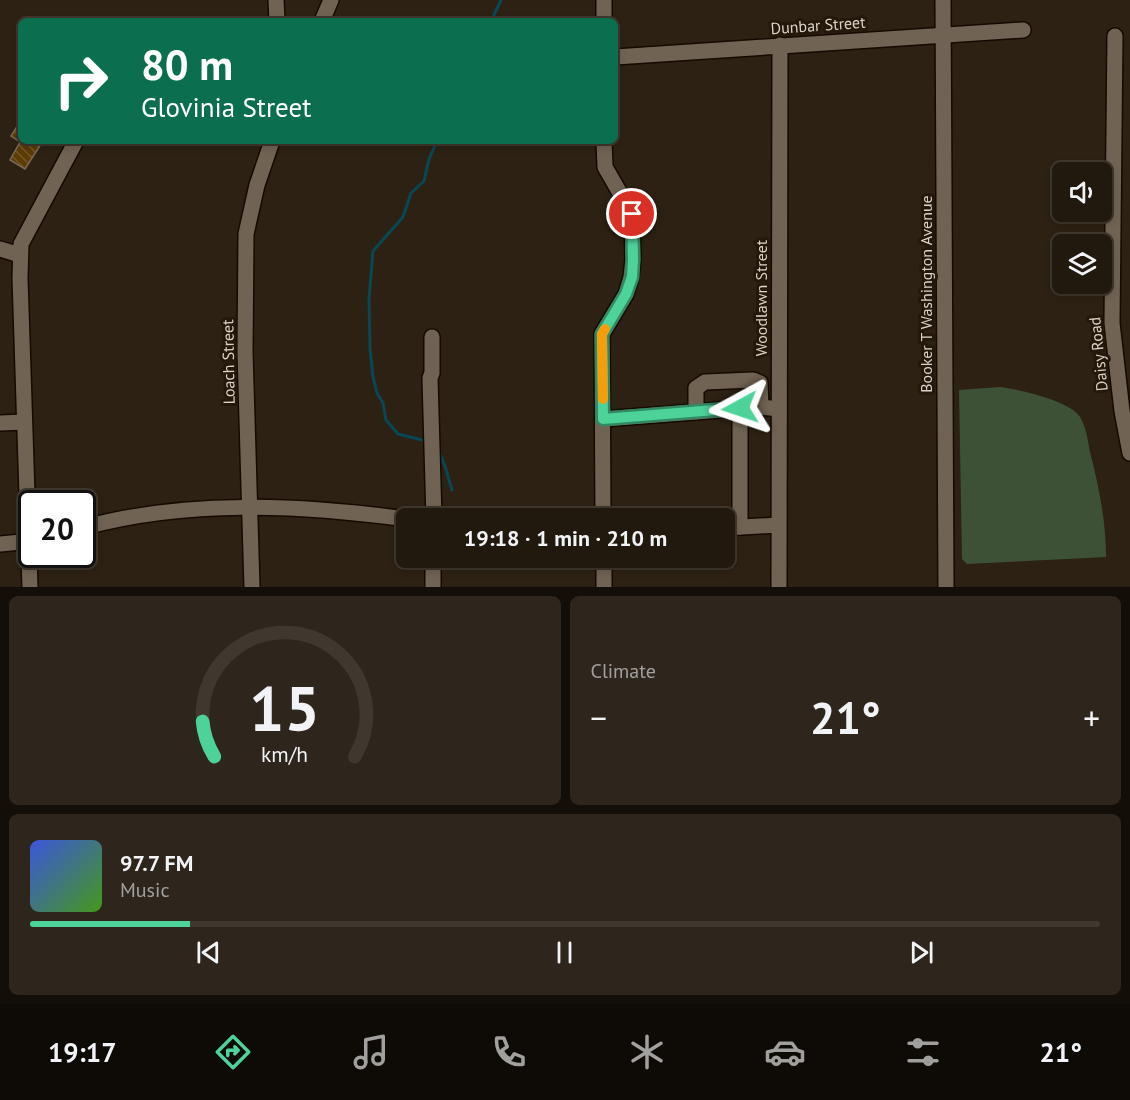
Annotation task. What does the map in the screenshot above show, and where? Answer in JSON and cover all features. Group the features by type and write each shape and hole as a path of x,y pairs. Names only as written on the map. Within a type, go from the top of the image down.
{"street":[{"path":"276,0 277,18"},
{"path":"323,18 331,0"},
{"path":"604,0 604,18"},
{"name":"Booker T Washington Avenue","path":"943,0 946,587"},
{"name":"Dunbar Street","path":"618,57 1023,30"},
{"name":"Daisy Road","path":"1116,36 1112,323 1122,411 1130,453"},
{"name":"Woodlawn Street","path":"779,587 780,45"},
{"path":"27,490 21,244 38,208 74,144"},
{"name":"Loach Street","path":"252,587 245,352 246,234 256,185 271,144"},
{"path":"603,508 602,334 626,294 632,277 633,260 632,214 605,167 604,144"},
{"path":"0,249 20,255"},
{"path":"432,337 430,378 434,508"},
{"path":"696,412 696,388 705,382 753,380 760,383 760,407"},
{"path":"603,419 740,408 779,409"},
{"path":"733,508 740,408"},
{"path":"0,423 24,422"},
{"path":"96,525 156,513 248,508 396,518"},
{"path":"735,528 778,525"},
{"path":"0,544 18,542"},
{"path":"30,568 30,587"},
{"path":"433,587 434,568"},
{"path":"604,568 604,587"}],"green space":[{"path":"1000,387 1031,393 1055,401 1075,411 1080,417 1084,425 1099,491 1105,530 1106,557 967,564 962,559 959,390"}],"building":[{"path":"18,125 18,141 11,136"},
{"path":"19,144 41,144 25,169 10,160"}],"waterway":[{"path":"492,18 501,0"},
{"path":"426,441 398,434 386,420 383,403 377,393 373,377 369,299 373,251 403,217 411,193 424,181 429,159 436,144"},
{"path":"439,452 452,490"}],"slow traffic":[{"path":"603,399 602,334 605,329"}],"route":[{"path":"632,214 632,277 626,294 602,334 603,419 740,408"}]}
